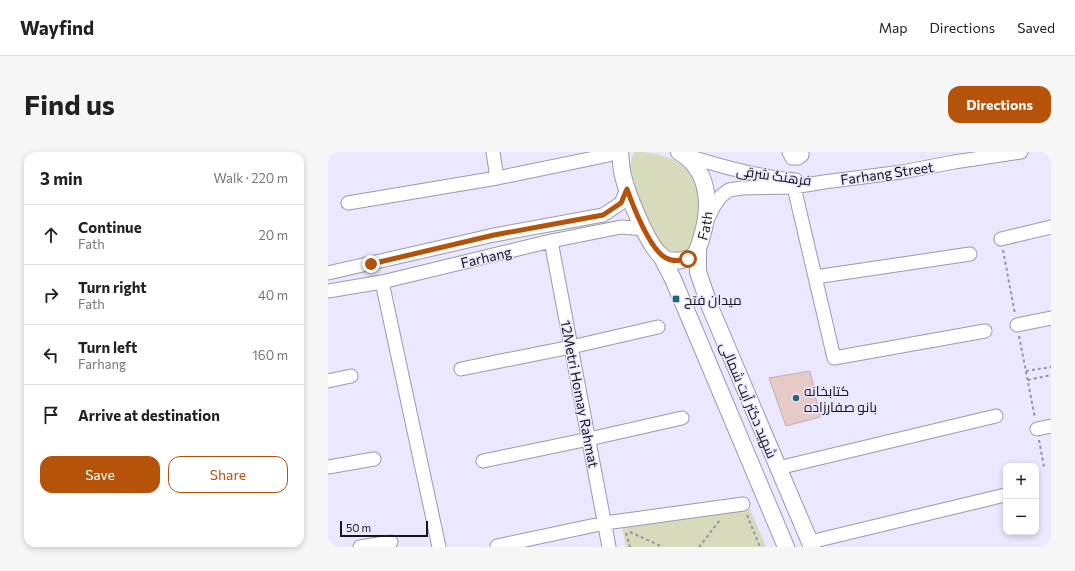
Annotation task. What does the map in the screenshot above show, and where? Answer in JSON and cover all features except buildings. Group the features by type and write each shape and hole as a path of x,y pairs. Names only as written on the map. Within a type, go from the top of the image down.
{"main road":[{"path":"617,153 631,202 660,254"},
{"name":"Fath","path":"660,254 668,259 677,261 688,259 695,254 698,249 706,222 707,206 702,177 696,166 682,154"},
{"name":"شهید دکتر آیت شمالی","path":"698,249 698,272 710,307 811,544"},
{"name":"شهید دکتر آیت شمالی","path":"660,254 673,279 786,547"}],"street":[{"path":"493,152 497,178"},
{"path":"790,152 792,158 802,156 802,152"},
{"name":"Farhang Street","path":"824,182 902,172 971,156 1021,152"},
{"path":"348,203 497,178 617,153"},
{"name":"فرهنگ شرقی","path":"682,154 744,173 781,179 824,182"},
{"name":"فرهنگ شرقی","path":"706,222 721,196 729,190 742,188 794,187 824,182"},
{"path":"794,187 834,358 985,331"},
{"name":"Farhang","path":"328,273 494,235 603,215 621,203 627,189"},
{"name":"Farhang","path":"328,292 382,282 551,241 621,227 645,229"},
{"path":"1001,238 1051,228"},
{"name":"12Metri Homay Rahmat","path":"551,241 609,547"},
{"path":"815,277 970,254"},
{"path":"382,282 439,547"},
{"path":"1017,325 1051,318"},
{"path":"461,369 571,347 658,327"},
{"path":"328,381 351,376"},
{"path":"778,468 996,416"},
{"path":"483,461 682,418"},
{"path":"1037,429 1051,426"},
{"path":"328,467 374,459"},
{"path":"811,544 1003,496"},
{"path":"497,546 605,523 743,504"},
{"path":"360,547 391,542"}],"path":[{"path":"1001,238 1044,467"},
{"path":"1026,371 1051,367"},
{"path":"1028,380 1051,376"},
{"path":"743,504 760,547"},
{"path":"699,547 722,518"},
{"path":"630,547 626,530 663,547"}],"green space":[{"path":"634,152 653,153 676,161 697,178 702,218 690,252 669,252 657,242 628,172"},
{"path":"750,509 766,547 626,547 622,527"}],"place":[{"name":"میدان فتح","path":"676,299"},
{"name":"کتابخانه بانو صفارزاده","path":"796,398"}],"route":[{"path":"371,264 494,235 603,215 621,203 627,189 640,221 650,240 660,254 668,259 677,261 688,259"}]}
